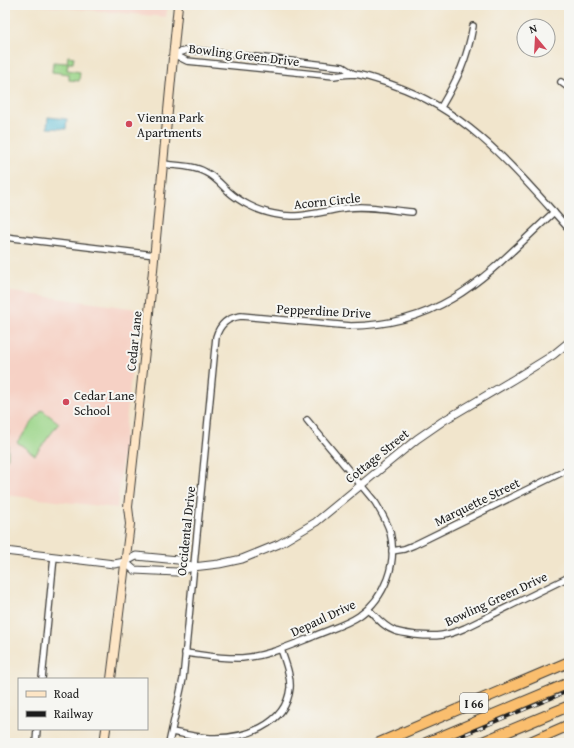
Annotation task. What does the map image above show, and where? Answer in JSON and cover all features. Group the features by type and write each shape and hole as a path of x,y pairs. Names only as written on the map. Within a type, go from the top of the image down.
{"highway":[{"name":"I 66","path":"379,743 569,662"},
{"path":"426,743 569,684"},
{"path":"480,743 569,706"},
{"path":"529,743 569,725"},
{"path":"529,743 569,729"}],"main road":[{"name":"Cedar Lane","path":"111,678 130,524 128,507 136,447 178,5"},
{"path":"104,743 106,730"}],"street":[{"path":"441,107 463,67 470,46 473,26"},
{"name":"Bowling Green Drive","path":"173,54 193,50 297,61 343,67 354,74"},
{"name":"Bowling Green Drive","path":"173,54 187,61 334,76 354,74 373,78 405,89 441,107 480,135 569,228"},
{"path":"561,82 569,88"},
{"name":"Acorn Circle","path":"163,164 193,168 203,171 234,196 255,208 273,214 302,216 356,207 412,212"},
{"name":"Pepperdine Drive","path":"225,322 232,318 241,316 351,326 367,326 401,321 422,314 449,302 481,280 554,212"},
{"path":"5,237 155,255"},
{"name":"Occidental Drive","path":"169,743 181,691 216,337 219,328 225,322"},
{"name":"Cottage Street","path":"193,567 178,560 136,556 126,562 134,570 177,572 193,567 219,564 242,559 279,544 316,522 417,439 442,421 553,355 569,342"},
{"name":"Depaul Drive","path":"184,653 242,658 261,656 281,650 349,622 368,609 378,598 387,581 390,571 392,551 390,533 384,516 375,502 307,420"},
{"name":"Marquette Street","path":"392,551 404,549 414,545 569,469"},
{"path":"5,551 114,564 126,562"},
{"path":"42,678 54,557"},
{"name":"Bowling Green Drive","path":"368,609 382,623 394,631 405,634 441,636 453,633 569,577"},
{"path":"172,732 202,738 228,737 251,732 264,727 273,721 287,702 290,688 288,670 281,650"},
{"path":"36,743 37,730"}],"shaded area":[{"path":"33,5 168,5 166,17"},
{"name":"Cedar Lane School","path":"5,291 138,309 117,508 5,495"}],"green space":[{"path":"68,56 74,57 73,63 68,63 67,70 80,72 79,81 69,80 69,74 52,72 53,62 67,63"},
{"path":"42,410 59,423 35,455 17,442"},
{"path":"5,419 8,419 8,458 5,461"}],"water":[{"path":"48,117 67,119 66,129 47,128"}],"railway":[{"path":"444,743 569,691"}],"place":[{"name":"Vienna Park Apartments","path":"129,124"},
{"name":"Cedar Lane School","path":"66,402"}]}
